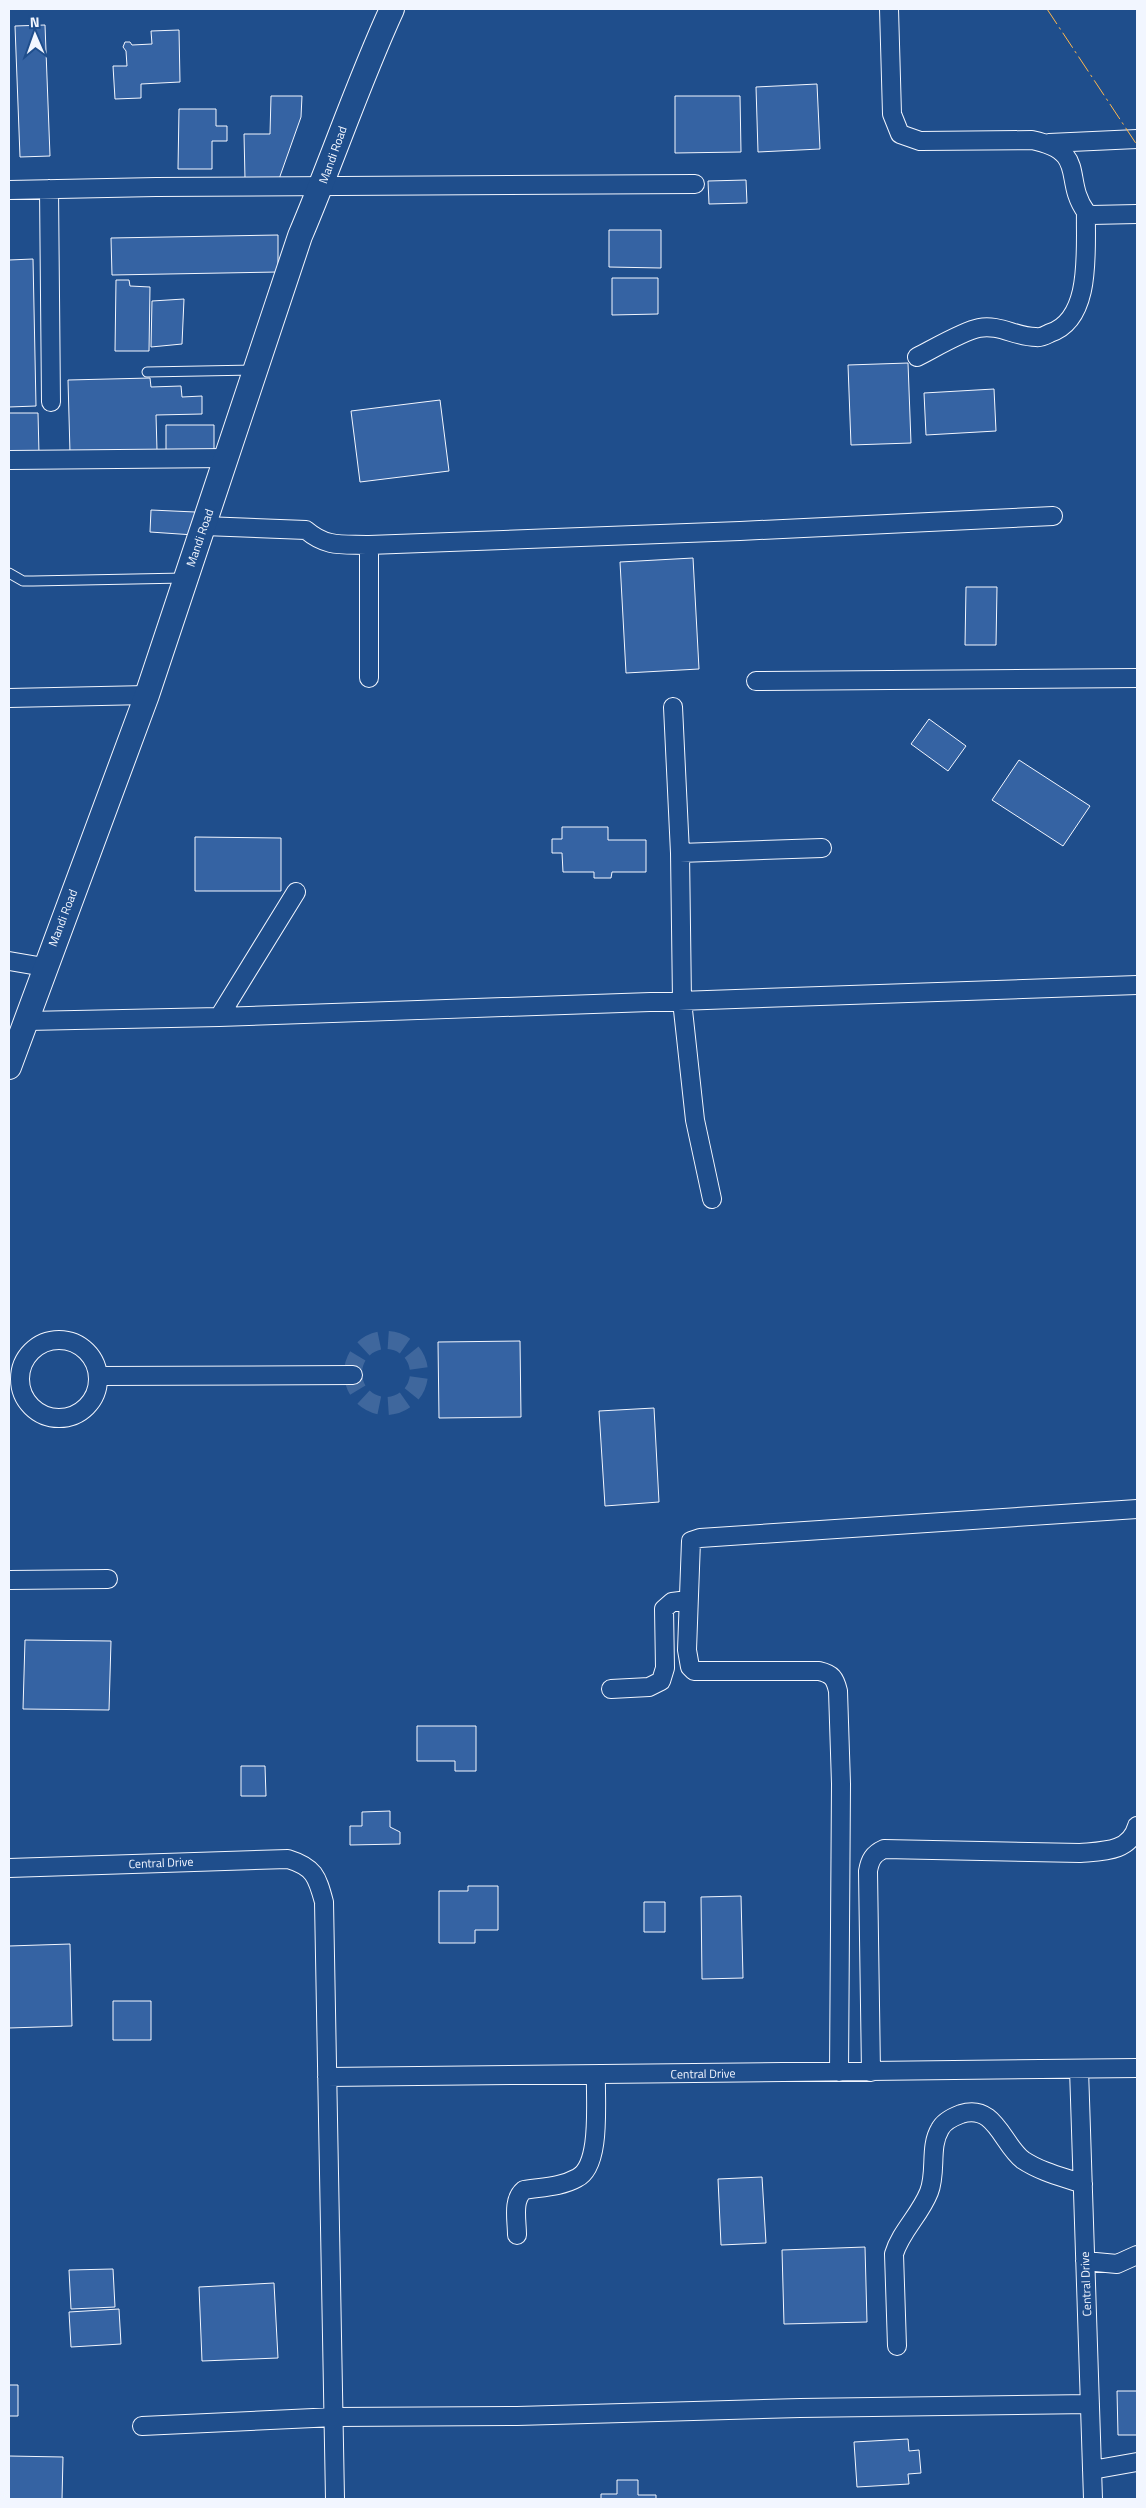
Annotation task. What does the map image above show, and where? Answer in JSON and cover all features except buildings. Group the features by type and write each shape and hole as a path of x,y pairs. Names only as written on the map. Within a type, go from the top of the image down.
{"street":[{"name":"Mandi Road","path":"9,1067 27,1021 44,966 147,695 300,236 321,186 361,78 392,9"},
{"path":"888,9 892,114 900,134 920,141 1032,140 1049,143 1137,139"},
{"path":"1049,143 1063,151 1070,163 1081,205 1086,212 1091,215 1137,214"},
{"path":"9,190 695,184"},
{"path":"49,189 51,402"},
{"path":"917,357 978,328 991,327 1018,335 1038,338 1057,331 1071,318 1079,303 1083,288 1086,212"},
{"path":"9,460 227,458"},
{"path":"204,526 306,530 319,541 330,544 369,544 740,531 1053,516"},
{"path":"369,544 369,678"},
{"path":"756,682 1137,678"},
{"path":"9,698 147,695"},
{"path":"673,707 680,853 682,1001 695,1120 712,1199"},
{"path":"680,853 822,848"},
{"path":"219,1018 296,892"},
{"path":"9,961 44,966"},
{"path":"27,1021 219,1018 1137,984"},
{"path":"57,1340 80,1346 89,1354 95,1364 98,1376 97,1388 92,1400 78,1413 61,1419 48,1417 37,1412 28,1403 14,1381 30,1353 45,1343 57,1340"},
{"path":"98,1376 353,1375"},
{"path":"839,2072 841,1784 838,1690 835,1680 830,1674 819,1671 694,1671 690,1666 688,1658 689,1545 694,1539 1137,1509"},
{"path":"9,1580 108,1579"},
{"path":"611,1689 649,1687 661,1681 665,1668 664,1609 672,1602 688,1600"},
{"path":"871,2072 868,1871 870,1860 876,1852 884,1849 1080,1853 1106,1851 1125,1845 1137,1826"},
{"name":"Central Drive","path":"9,1868 272,1859 288,1859 306,1865 316,1876 324,1902 327,2077 1137,2068"},
{"name":"Central Drive","path":"1079,2069 1093,2499"},
{"path":"517,2235 517,2199 524,2190 564,2184 579,2178 587,2171 595,2138 596,2075"},
{"path":"327,2077 335,2417 335,2499"},
{"path":"897,2346 894,2254 897,2242 929,2192 935,2139 940,2127 951,2117 968,2112 983,2115 1000,2128 1021,2158 1037,2168 1083,2184"},
{"path":"1085,2261 1117,2264 1137,2255"},
{"path":"142,2426 335,2417 517,2416 800,2408 1090,2404"},
{"path":"1092,2470 1127,2466 1137,2462"}],"lane":[{"path":"147,372 256,370"},
{"path":"9,573 23,581 187,578"}],"tunnel":[{"path":"386,1340 399,1343 409,1350 416,1360 419,1373 416,1386 409,1396 399,1403 386,1406 373,1403 363,1396 356,1386 353,1373 356,1360 363,1350 373,1343 386,1340"}],"power":[{"path":"1047,9 1137,145"}]}
